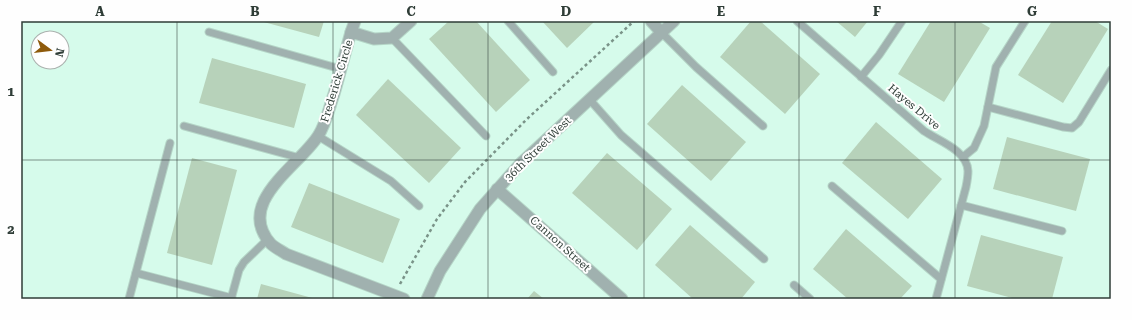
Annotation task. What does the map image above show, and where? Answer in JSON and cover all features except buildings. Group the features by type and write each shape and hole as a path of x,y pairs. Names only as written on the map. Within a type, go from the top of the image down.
{"street":[{"path":"351,32 355,21"},
{"path":"392,38 411,21"},
{"path":"651,21 662,33"},
{"name":"36th Street West","path":"427,299 440,271 480,209 497,189 521,163 674,21"},
{"name":"Frederick Circle","path":"392,38 374,39 351,32 326,119 318,136 300,158 273,185 264,200 260,216 263,231 268,239 272,244 286,254 399,297"},
{"name":"Cannon Street","path":"497,189 622,299"}],"lane":[{"path":"508,21 553,72"},
{"name":"Hayes Drive","path":"798,21 924,131 952,147 963,157"},
{"path":"861,77 879,55 902,21"},
{"path":"936,299 966,187 968,170 963,157 974,148 984,126 996,67 1025,21"},
{"path":"209,32 341,69"},
{"path":"662,33 696,67 764,126"},
{"path":"392,38 486,136"},
{"path":"988,107 1063,127 1072,128 1079,122 1111,70"},
{"path":"590,100 621,135 764,259"},
{"path":"184,126 300,158"},
{"path":"318,136 391,181 419,206"},
{"path":"129,299 170,143"},
{"path":"832,186 941,279"},
{"path":"961,205 1062,231"},
{"path":"136,273 231,299 239,270 251,254 268,239"},
{"path":"794,285 810,299"}],"path":[{"path":"399,297 399,285 437,219 465,182 527,119 634,21"}]}
